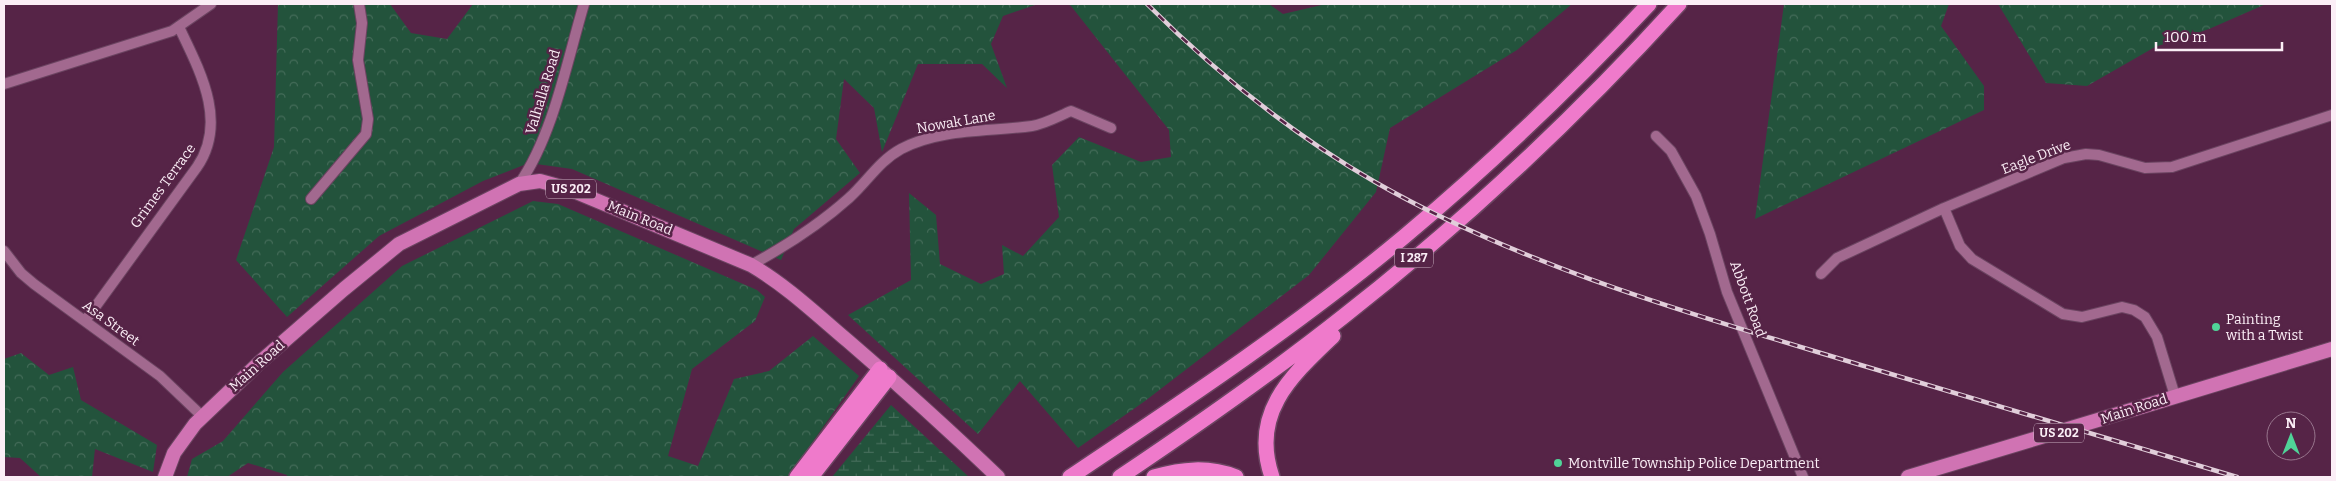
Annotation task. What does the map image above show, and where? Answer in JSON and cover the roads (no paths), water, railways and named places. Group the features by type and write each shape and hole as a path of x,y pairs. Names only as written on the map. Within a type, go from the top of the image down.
{"highway":[{"name":"I 287","path":"1070,477 1291,324 1404,237 1520,134 1649,4"},
{"name":"I 287","path":"1120,477 1267,375 1345,316 1419,254 1493,190 1563,124 1679,4"},
{"path":"1272,477 1267,454 1266,433 1271,412 1280,392 1308,360 1419,254"},
{"path":"798,477 885,373"},
{"path":"812,477 885,373"},
{"path":"1154,477 1198,469 1222,472 1236,477"}],"main road":[{"name":"Main Road","path":"165,477 174,453 183,438 203,417 259,363 387,253 412,237 519,184 540,181 569,189 752,265 788,289 885,373 998,477"},
{"name":"Main Road","path":"1908,477 2108,419 2175,396 2332,349"}],"street":[{"path":"4,84 178,27 211,4"},
{"path":"311,199 366,134 368,119 358,60 362,23 359,4"},
{"name":"Valhalla Road","path":"519,184 532,166 541,143 559,90 584,4"},
{"name":"Grimes Terrace","path":"85,320 196,167 208,147 212,125 209,104 193,56 178,27"},
{"name":"Nowak Lane","path":"752,265 829,215 851,196 886,159 922,140 989,128 1034,126 1071,111 1111,128"},
{"name":"Eagle Drive","path":"1821,274 1837,258 1944,208 2074,155 2099,155 2145,168 2172,167 2332,115"},
{"name":"Abbott Road","path":"1656,136 1671,151 1696,196 1720,261 1727,292 1803,477"},
{"path":"1944,208 1960,246 1972,260 2063,314 2082,317 2122,307 2134,310 2145,317 2157,337 2175,396"},
{"name":"Asa Street","path":"4,251 21,273 34,284 160,376 203,417"}],"railway":[{"path":"1147,4 1227,78 1314,144 1375,182 1430,212 1487,238 1604,284 1724,324 2237,477"}],"place":[{"name":"Painting with a Twist","path":"2216,327"},
{"name":"Montville Township Police Department","path":"1558,463"}]}
